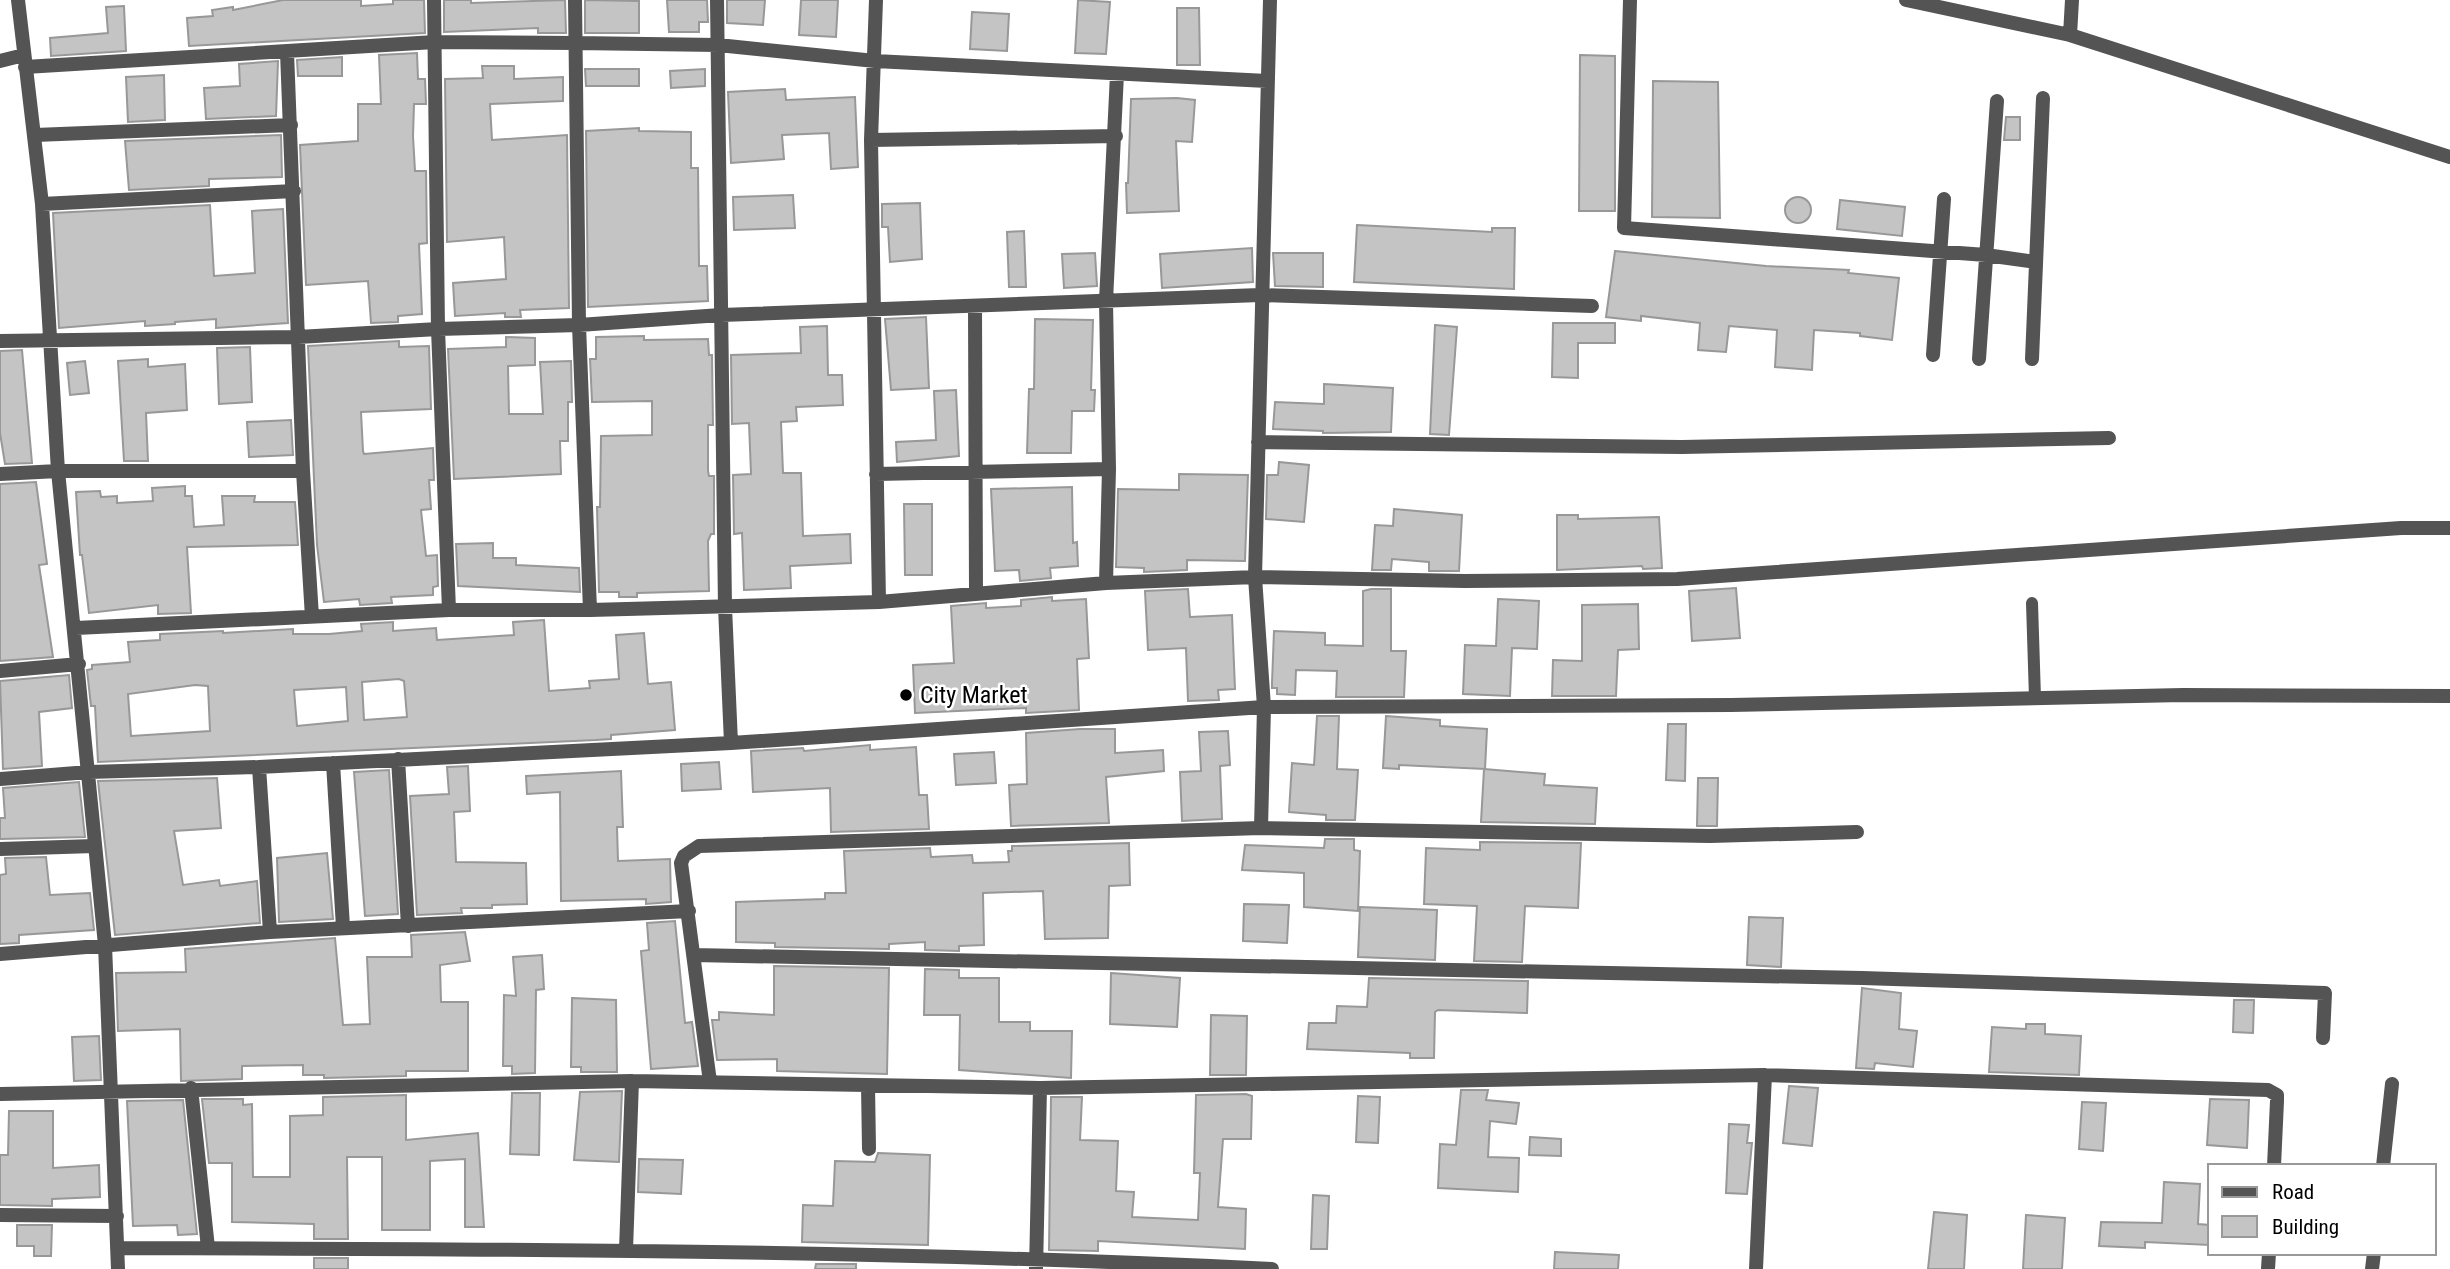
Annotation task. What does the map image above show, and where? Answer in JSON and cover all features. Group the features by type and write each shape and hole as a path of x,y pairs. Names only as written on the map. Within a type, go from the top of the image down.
{"street":[{"path":"18,0 35,135 58,471 76,628 105,945 113,1090 118,1269"},
{"path":"434,0 439,329 449,610"},
{"path":"575,0 579,325 590,610"},
{"path":"717,0 725,607 731,743"},
{"path":"876,0 871,140 879,602"},
{"path":"1261,828 1264,706 1255,576 1260,295 1270,0"},
{"path":"1630,0 1624,228 1940,251 2036,262"},
{"path":"1906,0 2070,35 2450,158"},
{"path":"2070,35 2072,0"},
{"path":"0,61 287,52 435,42 576,43 718,46 875,61 1267,82"},
{"path":"287,52 303,471 312,617"},
{"path":"1106,583 1109,469 1106,301 1117,74"},
{"path":"2032,359 2043,98"},
{"path":"1979,359 1997,101"},
{"path":"35,135 291,125"},
{"path":"871,140 1116,136"},
{"path":"41,204 294,191"},
{"path":"1933,355 1944,199"},
{"path":"0,341 298,337 579,325 721,315 1260,295 1592,306"},
{"path":"975,307 976,592"},
{"path":"1258,442 1682,447 2109,438"},
{"path":"876,474 1109,469"},
{"path":"0,474 58,471 303,471"},
{"path":"76,628 449,610 590,610 879,602 1106,583 1255,576 1465,582 1677,579 2402,528 2450,528"},
{"path":"0,671 79,664"},
{"path":"0,779 89,772 259,767 731,743 1264,706 1731,705 2183,695 2450,695"},
{"path":"398,759 408,926"},
{"path":"334,763 344,927"},
{"path":"259,767 270,932"},
{"path":"710,1082 681,863 684,856 699,846 716,843 1261,828 1710,836 1857,832"},
{"path":"0,849 94,846"},
{"path":"0,954 344,927 689,911"},
{"path":"694,955 1861,978 2325,993 2323,1038"},
{"path":"0,1094 632,1081 1040,1088 1766,1075 2268,1090 2277,1095 2274,1164"},
{"path":"1756,1269 1766,1075"},
{"path":"626,1250 632,1081"},
{"path":"2383,1164 2392,1084"},
{"path":"868,1085 869,1149"},
{"path":"191,1088 208,1248"},
{"path":"1036,1263 1040,1088"},
{"path":"0,1215 117,1216"},
{"path":"117,1248 626,1250 1272,1269"}],"lane":[{"path":"2032,603 2035,698"}],"building":[{"path":"283,0 361,0 361,6 393,4 393,0 424,0 425,33 189,46 187,18 213,16 212,10 233,7 233,10"},
{"path":"444,0 471,0 471,3 565,0 566,33 538,33 538,28 444,32"},
{"path":"585,0 639,1 639,33 585,33"},
{"path":"667,0 707,0 708,22 699,22 699,32 669,32"},
{"path":"727,0 765,0 763,25 727,23"},
{"path":"801,0 838,0 836,37 799,35"},
{"path":"1078,0 1110,2 1106,54 1075,53"},
{"path":"124,6 126,51 51,56 50,38 108,33 106,7"},
{"path":"1177,8 1199,8 1200,65 1177,65"},
{"path":"972,12 1009,14 1007,51 970,49"},
{"path":"417,53 418,79 425,79 426,104 414,104 413,136 415,171 426,171 427,243 419,244 422,314 398,316 398,322 371,323 368,281 306,285 300,145 358,141 358,104 381,104 379,55"},
{"path":"1580,55 1615,56 1615,211 1579,211"},
{"path":"342,57 342,76 298,76 297,60"},
{"path":"278,61 276,116 206,119 204,88 240,86 239,64"},
{"path":"482,66 514,66 514,79 563,77 563,101 490,104 492,140 567,135 569,308 520,310 521,317 505,317 505,313 455,316 453,283 506,279 504,237 447,242 445,79 483,78"},
{"path":"585,69 639,69 639,86 586,86"},
{"path":"705,69 705,86 671,88 670,71"},
{"path":"164,75 165,120 128,122 126,77"},
{"path":"1653,81 1718,82 1720,218 1652,217"},
{"path":"785,89 786,100 855,97 858,167 831,169 829,133 782,135 784,159 731,163 728,92"},
{"path":"1131,99 1195,100 1192,142 1176,141 1179,211 1127,213"},
{"path":"2006,117 2020,117 2020,140 2004,140"},
{"path":"639,128 639,131 691,132 691,168 698,168 699,266 707,266 708,301 588,307 586,131"},
{"path":"281,135 282,177 209,179 209,186 129,190 125,141"},
{"path":"793,195 795,228 734,230 733,197"},
{"path":"1798,197 1807,201 1811,210 1807,219 1798,223 1789,219 1785,210 1789,201"},
{"path":"1840,200 1905,207 1902,236 1837,229"},
{"path":"920,203 922,259 890,262 888,227 882,227 882,204"},
{"path":"210,205 214,276 255,273 252,211 283,209 288,323 216,328 216,319 145,326 145,321 59,328 53,213"},
{"path":"1357,225 1492,232 1492,228 1515,228 1514,289 1354,282"},
{"path":"1024,231 1026,287 1009,287 1007,232"},
{"path":"1252,248 1253,282 1162,288 1160,254"},
{"path":"1615,251 1766,266 1849,270 1848,273 1899,278 1892,340 1860,336 1860,333 1814,330 1812,370 1775,367 1777,330 1729,326 1726,352 1698,350 1700,323 1641,316 1641,321 1606,317"},
{"path":"1095,253 1097,286 1064,288 1062,254"},
{"path":"1273,253 1323,253 1323,287 1275,286"},
{"path":"926,317 929,388 891,390 885,319"},
{"path":"1035,319 1093,320 1091,390 1095,390 1094,411 1072,411 1071,453 1027,453 1029,389 1034,389"},
{"path":"1553,323 1615,323 1615,343 1578,343 1578,378 1552,377"},
{"path":"1435,325 1457,327 1449,435 1430,434"},
{"path":"827,326 828,375 842,375 843,405 796,407 797,421 781,422 783,473 801,473 803,536 850,534 851,563 790,566 791,588 744,590 742,533 734,534 733,475 751,474 749,423 732,424 731,355 801,353 800,327"},
{"path":"644,336 644,340 708,339 709,355 712,355 713,425 708,425 708,471 709,476 714,476 714,534 711,534 708,541 709,591 637,593 637,597 619,597 619,592 599,592 597,507 600,507 601,436 652,435 652,401 592,402 590,359 596,359 596,337"},
{"path":"506,337 535,338 535,365 508,366 509,414 543,414 540,362 571,361 572,402 568,402 568,441 560,441 561,474 454,479 448,349 506,347"},
{"path":"399,341 399,347 429,346 431,409 361,412 363,451 364,454 433,448 434,480 429,480 431,509 421,510 426,556 437,555 438,586 433,587 433,595 391,597 392,603 360,605 359,599 324,602 317,545 308,346"},
{"path":"250,347 252,402 219,404 217,348"},
{"path":"22,350 32,463 5,464 0,433 0,351"},
{"path":"148,359 148,367 185,364 187,410 146,413 148,461 124,461 118,361"},
{"path":"85,361 89,393 70,395 67,363"},
{"path":"1324,384 1393,388 1391,432 1323,433 1273,429 1275,402 1324,404"},
{"path":"956,390 959,456 897,462 896,442 936,440 934,391"},
{"path":"291,420 293,455 249,457 247,422"},
{"path":"1279,462 1309,465 1304,522 1266,519 1267,475 1278,475"},
{"path":"1179,474 1248,475 1245,561 1187,560 1187,570 1144,572 1144,568 1116,567 1118,489 1179,490"},
{"path":"36,482 47,564 39,565 53,657 0,661 0,484"},
{"path":"185,486 185,496 192,496 194,527 224,525 222,496 255,496 254,502 295,502 298,545 187,547 191,613 158,614 158,605 89,613 80,555 76,492 100,491 101,497 117,496 117,503 153,501 152,488"},
{"path":"1072,487 1073,543 1077,542 1078,566 1050,568 1051,578 1020,581 1019,570 995,571 991,489"},
{"path":"904,504 932,504 932,575 905,575"},
{"path":"1394,509 1462,515 1459,571 1429,571 1429,562 1392,559 1391,570 1372,570 1375,525 1393,526"},
{"path":"1557,515 1578,515 1578,519 1659,517 1662,568 1643,569 1642,566 1557,570"},
{"path":"493,543 493,558 516,558 516,565 579,568 580,592 458,586 456,544"},
{"path":"1736,588 1740,638 1692,641 1689,591"},
{"path":"1188,589 1190,617 1232,615 1235,689 1218,690 1219,700 1188,701 1186,648 1148,650 1145,591"},
{"path":"1391,589 1391,651 1406,651 1404,697 1336,697 1337,671 1296,670 1295,695 1277,694 1277,688 1272,688 1274,631 1325,633 1325,645 1363,646 1363,591"},
{"path":"1052,597 1052,601 1086,599 1089,658 1077,659 1079,710 1026,713 1026,708 915,713 913,665 954,663 951,606 986,603 986,608 1021,606 1021,600"},
{"path":"1498,599 1539,601 1537,649 1512,648 1510,696 1463,694 1465,645 1496,646"},
{"path":"1638,604 1639,649 1618,650 1616,696 1552,696 1553,660 1582,661 1582,605"},
{"path":"544,620 549,691 590,688 589,681 619,679 616,635 644,633 648,684 671,682 675,730 611,735 611,739 596,740 98,762 95,706 91,706 87,670 92,669 92,665 130,662 128,642 160,640 160,634 223,631 293,629 293,634 329,634 362,631 361,624 393,622 393,631 436,628 437,640 514,635 513,622","holes":["399,679 404,681 407,717 364,720 362,682","195,685 208,686 210,731 131,736 128,694","346,687 348,721 297,726 294,690"]},
{"path":"69,675 72,708 39,712 42,766 3,769 0,681"},
{"path":"1317,716 1339,716 1337,769 1358,770 1355,820 1326,820 1326,815 1289,812 1292,763 1314,765"},
{"path":"1386,716 1440,720 1440,726 1487,729 1485,769 1399,765 1399,769 1383,768"},
{"path":"1668,724 1686,724 1685,781 1666,780"},
{"path":"1115,729 1115,753 1163,750 1164,771 1106,777 1109,823 1011,826 1009,785 1027,784 1026,733"},
{"path":"1228,731 1230,765 1220,766 1222,819 1182,821 1180,772 1201,771 1199,732"},
{"path":"870,745 870,750 916,747 919,795 927,795 929,829 831,832 830,788 753,792 751,751 803,748 804,751"},
{"path":"994,752 996,783 956,785 954,754"},
{"path":"719,762 721,789 682,791 681,764"},
{"path":"468,766 470,811 454,812 456,862 526,863 527,904 461,908 462,913 417,915 410,796 449,794 447,767"},
{"path":"1484,769 1545,774 1544,785 1597,788 1595,824 1481,822"},
{"path":"389,770 398,914 365,916 354,772"},
{"path":"621,771 623,827 617,827 618,861 670,859 671,902 646,904 646,899 561,901 560,792 527,794 526,776"},
{"path":"217,778 221,828 174,831 183,885 219,880 220,886 257,881 260,923 115,935 98,781"},
{"path":"1698,778 1718,778 1717,826 1697,826"},
{"path":"79,782 85,837 0,839 0,818 5,818 3,788"},
{"path":"1325,839 1354,839 1354,850 1360,851 1358,911 1304,907 1304,873 1242,870 1245,845 1324,848"},
{"path":"1480,842 1581,843 1578,908 1525,906 1522,962 1474,961 1477,906 1424,904 1426,848 1480,850"},
{"path":"1129,843 1130,885 1109,886 1108,938 1045,939 1043,891 983,893 984,945 959,946 959,951 925,950 925,942 889,944 889,949 775,947 775,943 736,942 736,902 825,899 825,893 846,893 844,851 930,848 931,857 972,855 973,863 1009,862 1008,851 1012,851 1012,846"},
{"path":"327,853 333,919 279,922 277,858"},
{"path":"46,857 50,895 90,893 94,930 19,935 19,943 0,944 0,875 6,874 5,858"},
{"path":"1244,904 1289,905 1287,943 1243,941"},
{"path":"1360,907 1437,910 1435,960 1358,957"},
{"path":"1749,917 1783,918 1781,967 1747,965"},
{"path":"675,921 685,1023 692,1022 698,1066 651,1069 641,951 649,950 647,923"},
{"path":"465,932 470,961 440,965 441,1002 468,1002 468,1071 406,1071 406,1076 324,1078 324,1075 303,1075 303,1065 242,1066 242,1079 181,1081 180,1029 118,1031 116,973 186,972 185,949 335,938 343,1025 370,1024 367,957 412,957 411,935"},
{"path":"542,955 544,989 536,990 535,1073 512,1074 512,1066 503,1066 504,995 516,996 513,957"},
{"path":"774,966 889,968 887,1074 777,1071 777,1059 717,1060 712,1020 719,1020 719,1012 774,1015"},
{"path":"925,969 959,970 959,978 999,978 999,1022 1030,1022 1030,1031 1072,1031 1071,1078 959,1070 960,1015 924,1015"},
{"path":"1111,973 1180,978 1177,1027 1110,1024"},
{"path":"1369,978 1528,981 1527,1013 1438,1010 1435,1012 1434,1058 1410,1058 1410,1053 1307,1049 1309,1023 1336,1023 1337,1006 1367,1007"},
{"path":"1862,988 1901,993 1899,1029 1917,1031 1913,1067 1875,1063 1874,1069 1856,1068"},
{"path":"572,998 616,1000 617,1072 581,1072 581,1067 571,1067"},
{"path":"2234,1000 2254,1000 2253,1033 2233,1032"},
{"path":"1211,1015 1247,1016 1246,1075 1210,1075"},
{"path":"2026,1024 2045,1024 2045,1034 2081,1036 2079,1075 1989,1072 1992,1027 2026,1029"},
{"path":"99,1036 101,1080 74,1081 72,1037"},
{"path":"1789,1086 1818,1088 1812,1146 1783,1143"},
{"path":"1461,1090 1488,1090 1486,1100 1519,1103 1516,1124 1490,1121 1488,1157 1519,1158 1518,1192 1438,1188 1440,1144 1456,1145"},
{"path":"622,1091 619,1162 574,1160 580,1092"},
{"path":"512,1093 540,1093 539,1155 510,1154"},
{"path":"406,1095 406,1140 478,1133 484,1227 465,1227 465,1159 430,1161 430,1230 382,1230 382,1157 347,1157 348,1239 314,1239 314,1224 232,1222 232,1163 209,1163 202,1099 243,1099 243,1105 252,1104 253,1177 290,1177 290,1116 323,1115 323,1097"},
{"path":"1196,1095 1252,1096 1251,1139 1223,1139 1218,1207 1246,1209 1245,1249 1098,1241 1098,1251 1049,1250 1051,1097 1082,1097 1080,1140 1118,1141 1116,1191 1134,1192 1132,1217 1198,1220 1200,1173 1194,1173"},
{"path":"1358,1096 1380,1097 1378,1143 1356,1142"},
{"path":"2210,1099 2249,1100 2247,1148 2207,1145"},
{"path":"183,1100 197,1234 178,1235 177,1225 133,1226 127,1101"},
{"path":"2082,1102 2106,1103 2103,1151 2079,1149"},
{"path":"9,1111 53,1111 53,1168 99,1165 100,1197 52,1199 52,1206 0,1205 0,1155 8,1155"},
{"path":"1729,1124 1749,1125 1747,1143 1752,1143 1747,1194 1726,1193"},
{"path":"1530,1137 1561,1139 1561,1156 1529,1155"},
{"path":"878,1153 930,1155 928,1245 802,1242 803,1205 833,1206 835,1161 875,1162"},
{"path":"639,1159 683,1160 681,1194 638,1192"},
{"path":"2164,1182 2200,1184 2198,1224 2208,1225 2208,1245 2145,1242 2145,1248 2099,1246 2101,1222 2162,1223"},
{"path":"1313,1195 1329,1196 1327,1249 1311,1249"},
{"path":"1934,1212 1967,1215 1964,1269 1928,1269"},
{"path":"2026,1215 2065,1218 2062,1269 2023,1269"},
{"path":"17,1225 52,1225 51,1256 34,1256 34,1246 17,1246"},
{"path":"1555,1252 1619,1255 1618,1269 1554,1269"},
{"path":"314,1258 348,1258 348,1269 314,1269"},
{"path":"816,1264 856,1264 856,1269 815,1269"}],"place":[{"name":"City Market","path":"906,695"}]}
